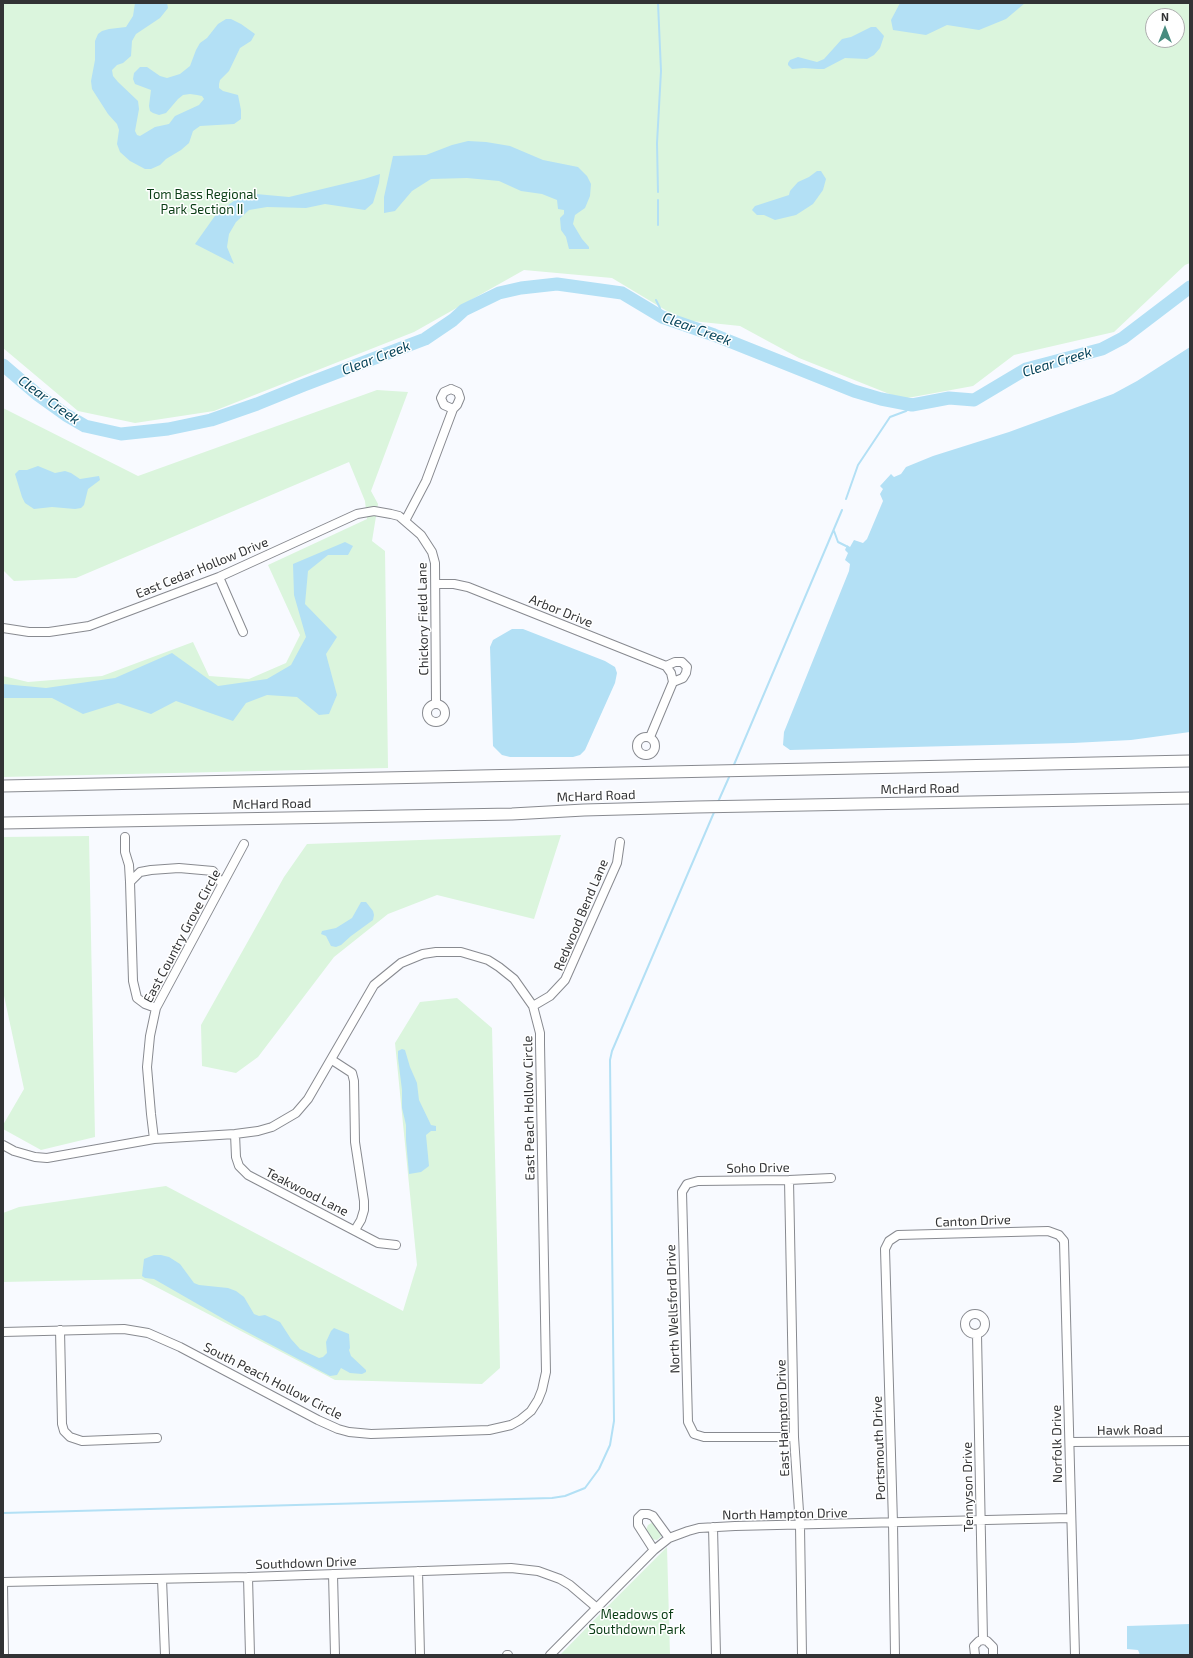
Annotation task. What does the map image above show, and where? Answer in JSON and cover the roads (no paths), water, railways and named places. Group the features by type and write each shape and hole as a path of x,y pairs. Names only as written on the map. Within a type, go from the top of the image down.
{"main road":[{"name":"McHard Road","path":"3,786 1190,761"},
{"name":"McHard Road","path":"3,823 504,814 696,807 1190,798"}],"street":[{"path":"405,520 426,481 453,409"},
{"name":"East Cedar Hollow Drive","path":"3,628 29,632 49,632 89,626 219,577 357,514 374,511 383,512 399,516 405,520"},
{"name":"Chickory Field Lane","path":"405,520 421,535 432,552 435,563 436,703"},
{"path":"219,577 243,632"},
{"name":"Arbor Drive","path":"436,584 454,584 468,587 666,666 672,673 673,682"},
{"path":"650,737 673,682 683,678 686,673 687,667 682,662 675,662 666,666"},
{"path":"125,837 125,852 129,865 133,981 136,998 145,1004 156,1008"},
{"name":"Redwood Bend Lane","path":"533,1006 550,996 560,987 572,968 617,863 620,842"},
{"name":"East Country Grove Circle","path":"154,1139 148,1067 150,1036 156,1008 244,844"},
{"path":"130,882 140,872 179,868 213,870 222,884"},
{"name":"East Peach Hollow Circle","path":"3,1145 14,1151 35,1157 47,1158 154,1139 235,1134 258,1131 272,1127 296,1112 308,1099 332,1060 374,985 401,963 423,954 436,952 461,952 488,960 514,979 533,1006 540,1033 546,1372 542,1390 531,1411"},
{"path":"332,1060 352,1073 354,1081 355,1142 364,1201 362,1215 355,1230"},
{"name":"Teakwood Lane","path":"235,1134 236,1157 239,1166 248,1175 378,1243 396,1245"},
{"name":"Soho Drive","path":"687,1184 698,1181 831,1178"},
{"name":"East Hampton Drive","path":"789,1180 794,1437 800,1526 802,1655"},
{"name":"North Wellsford Drive","path":"687,1184 682,1192 688,1422 694,1434 704,1437 794,1437"},
{"name":"Canton Drive","path":"889,1240 898,1235 1048,1231 1059,1235"},
{"name":"Norfolk Drive","path":"1059,1235 1064,1241 1074,1655"},
{"name":"Portsmouth Drive","path":"889,1240 885,1250 893,1523 895,1655"},
{"name":"South Peach Hollow Circle","path":"3,1332 124,1328 138,1330 158,1336 318,1420 349,1432 371,1434 489,1430 511,1425 531,1411"},
{"path":"60,1330 62,1424 64,1431 70,1437 82,1441 157,1438"},
{"name":"Tennyson Drive","path":"975,1655 974,1646 979,1641 983,1640 977,1334"},
{"name":"Hawk Road","path":"1070,1442 1190,1441"},
{"path":"654,1550 638,1525 638,1518 642,1514 653,1516 670,1538"},
{"name":"North Hampton Drive","path":"550,1655 654,1550 670,1538 688,1531 713,1527 1070,1518"},
{"path":"713,1527 716,1655"},
{"name":"Southdown Drive","path":"3,1582 248,1577 511,1568 550,1574 570,1585 597,1608"},
{"path":"418,1571 420,1655"},
{"path":"333,1574 335,1655"},
{"path":"248,1577 250,1655"},
{"path":"162,1579 165,1655"},
{"path":"3,1582 4,1655"},
{"path":"983,1640 987,1641 993,1647 993,1655"}],"water":[{"path":"135,3 167,3 168,8 160,18 136,34 132,41 131,56 112,70 113,76 118,82 138,101 139,109 135,131 137,135 140,136 155,127 169,124 175,116 199,105 204,99 202,96 197,95 183,95 166,113 159,115 153,113 150,111 149,106 151,90 135,84 133,79 134,73 140,67 147,67 160,76 167,78 180,74 190,66 200,43 207,38 218,24 226,19 231,19 241,24 255,34 251,41 240,48 229,71 220,80 219,84 219,88 223,91 238,95 241,119 234,124 200,126 193,131 189,143 160,165 151,169 145,169 130,161 120,152 117,144 119,130 117,124 108,114 92,89 91,81 95,60 95,41 98,34 109,29 126,27 133,16"},
{"path":"900,3 1025,3 1006,19 979,30 947,25 926,35 893,30 891,20"},
{"path":"871,27 876,27 884,36 880,48 874,55 867,59 845,58 824,69 792,69 788,65 790,60 798,57 817,62 824,59 842,39 851,37"},
{"path":"468,141 510,146 543,160 578,167 587,176 591,184 590,196 585,208 575,215 573,224 589,249 569,249 566,237 561,230 560,218 564,214 564,210 558,209 557,200 542,194 521,191 499,181 467,178 431,179 412,191 395,211 384,213 384,197 393,156 426,155 452,145"},
{"path":"817,171 821,171 826,179 823,190 813,204 796,215 775,220 764,215 757,215 752,210 755,206 789,195 790,191 798,182"},
{"path":"380,174 373,203 365,210 325,204 306,208 267,207 249,210 236,222 229,234 227,247 234,264 195,244 217,213 245,193 289,197"},
{"path":"1190,347 1190,732 1131,740 1073,743 790,750 783,745 784,732 849,571 850,564 845,560 848,553 845,550 847,545 850,547 854,540 863,543 867,539 883,501 880,494 883,489 880,486 891,474 894,477 901,474 906,467 933,456 1009,432 1113,394 1137,381"},
{"path":"38,466 55,473 65,471 80,479 99,476 100,480 88,489 84,505 81,508 75,509 52,507 34,509 25,503 15,474 19,470 27,470"},
{"path":"345,542 353,546 348,555 328,555 308,571 305,604 337,637 326,654 337,695 329,714 319,715 297,697 267,695 246,703 233,721 176,701 151,714 118,703 83,714 52,698 3,698 3,684 46,688 115,678 172,653 218,686 267,679 291,665 306,637 294,595 293,564"},
{"path":"512,629 523,629 605,661 615,667 617,673 615,683 585,750 580,755 573,757 510,757 502,755 493,746 490,647 493,640"},
{"path":"361,902 366,902 373,911 373,920 341,945 336,947 331,946 326,936 321,934 322,931 336,928 352,918"},
{"path":"402,1049 405,1050 417,1083 419,1100 431,1125 436,1126 436,1131 431,1131 426,1135 429,1166 421,1172 409,1174 406,1125 402,1108 402,1090 398,1058 398,1051"},
{"path":"154,1255 169,1257 180,1264 194,1283 199,1285 228,1288 236,1291 244,1297 254,1314 259,1316 265,1315 280,1322 291,1339 300,1349 319,1358 323,1357 327,1353 326,1342 334,1328 349,1334 349,1350 351,1356 366,1370 366,1372 362,1374 350,1373 341,1368 337,1375 330,1376 234,1325 154,1279 145,1278 142,1276 144,1259"},
{"path":"1190,1624 1190,1655 1140,1655 1138,1650 1127,1649 1127,1626"}],"waterway":[{"path":"658,3 661,71 657,143 658,192"},
{"path":"658,200 658,225"},
{"name":"Clear Creek","path":"3,365 38,395 66,415 85,426 121,434 168,429 211,420 257,404 425,339 453,320 464,310 499,293 521,288 557,284 622,293 662,317 714,335 854,391 881,399 912,405 949,398 974,400 1026,369 1102,349 1123,338 1190,287"},
{"path":"656,300 662,317"},
{"path":"846,499 858,465 890,417 906,411 912,405"},
{"path":"733,767 842,510"},
{"path":"834,531 838,542 846,546"},
{"path":"718,802 730,775"},
{"path":"3,1513 552,1498 565,1496 585,1488 599,1469 610,1445 614,1421 610,1060 612,1051 715,810"}],"park label":[{"name":"Tom Bass Regional Park Section II","path":"202,202"},
{"name":"Meadows of Southdown Park","path":"637,1622"}]}
